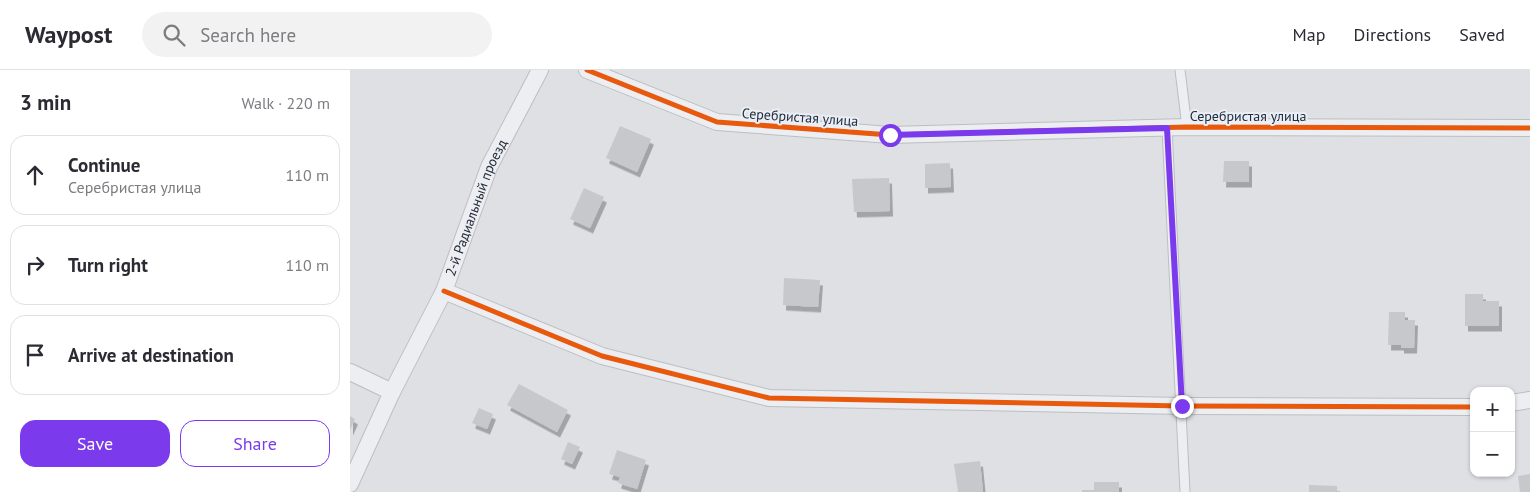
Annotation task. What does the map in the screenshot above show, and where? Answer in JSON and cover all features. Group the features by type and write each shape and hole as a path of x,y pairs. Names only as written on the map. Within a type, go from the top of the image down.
{"street":[{"name":"2-й Радиальный проезд","path":"350,484 392,392 444,291 489,167 540,70"},
{"name":"Серебристая улица","path":"587,70 717,122 890,135 1187,127 1530,128"},
{"path":"444,291 602,356 769,398 1182,406 1470,407"},
{"path":"350,372 392,392"},
{"path":"1515,402 1530,400"}],"lane":[{"path":"1180,70 1187,127"},
{"path":"1167,128 1185,492"}],"building":[{"path":"620,126 651,139 637,172 606,158"},
{"path":"1224,161 1249,161 1249,182 1223,182"},
{"path":"950,163 951,187 925,188 925,164"},
{"path":"889,178 890,211 854,212 852,179"},
{"path":"584,188 604,197 590,228 570,219"},
{"path":"784,278 820,280 818,307 783,305"},
{"path":"1465,294 1483,294 1483,301 1499,301 1499,326 1465,326"},
{"path":"1389,312 1405,312 1405,320 1415,320 1414,348 1388,345"},
{"path":"519,384 568,410 557,432 507,405"},
{"path":"479,408 493,414 487,429 472,423"},
{"path":"350,416 355,419 350,430"},
{"path":"568,442 580,447 572,464 561,459"},
{"path":"617,450 646,460 637,489 618,483 620,477 609,474"},
{"path":"980,461 983,492 958,492 954,464"},
{"path":"1530,474 1530,492 1520,492 1518,476"},
{"path":"1094,482 1119,482 1119,492 1082,492 1082,490 1094,490"},
{"path":"1309,485 1337,486 1337,492 1309,492"}],"cycle path":[{"path":"587,70 717,122 890,135 1187,127 1530,128"},
{"path":"444,291 602,356 769,398 1182,406 1470,407"}],"route":[{"path":"890,135 1167,128 1182,406"}]}
